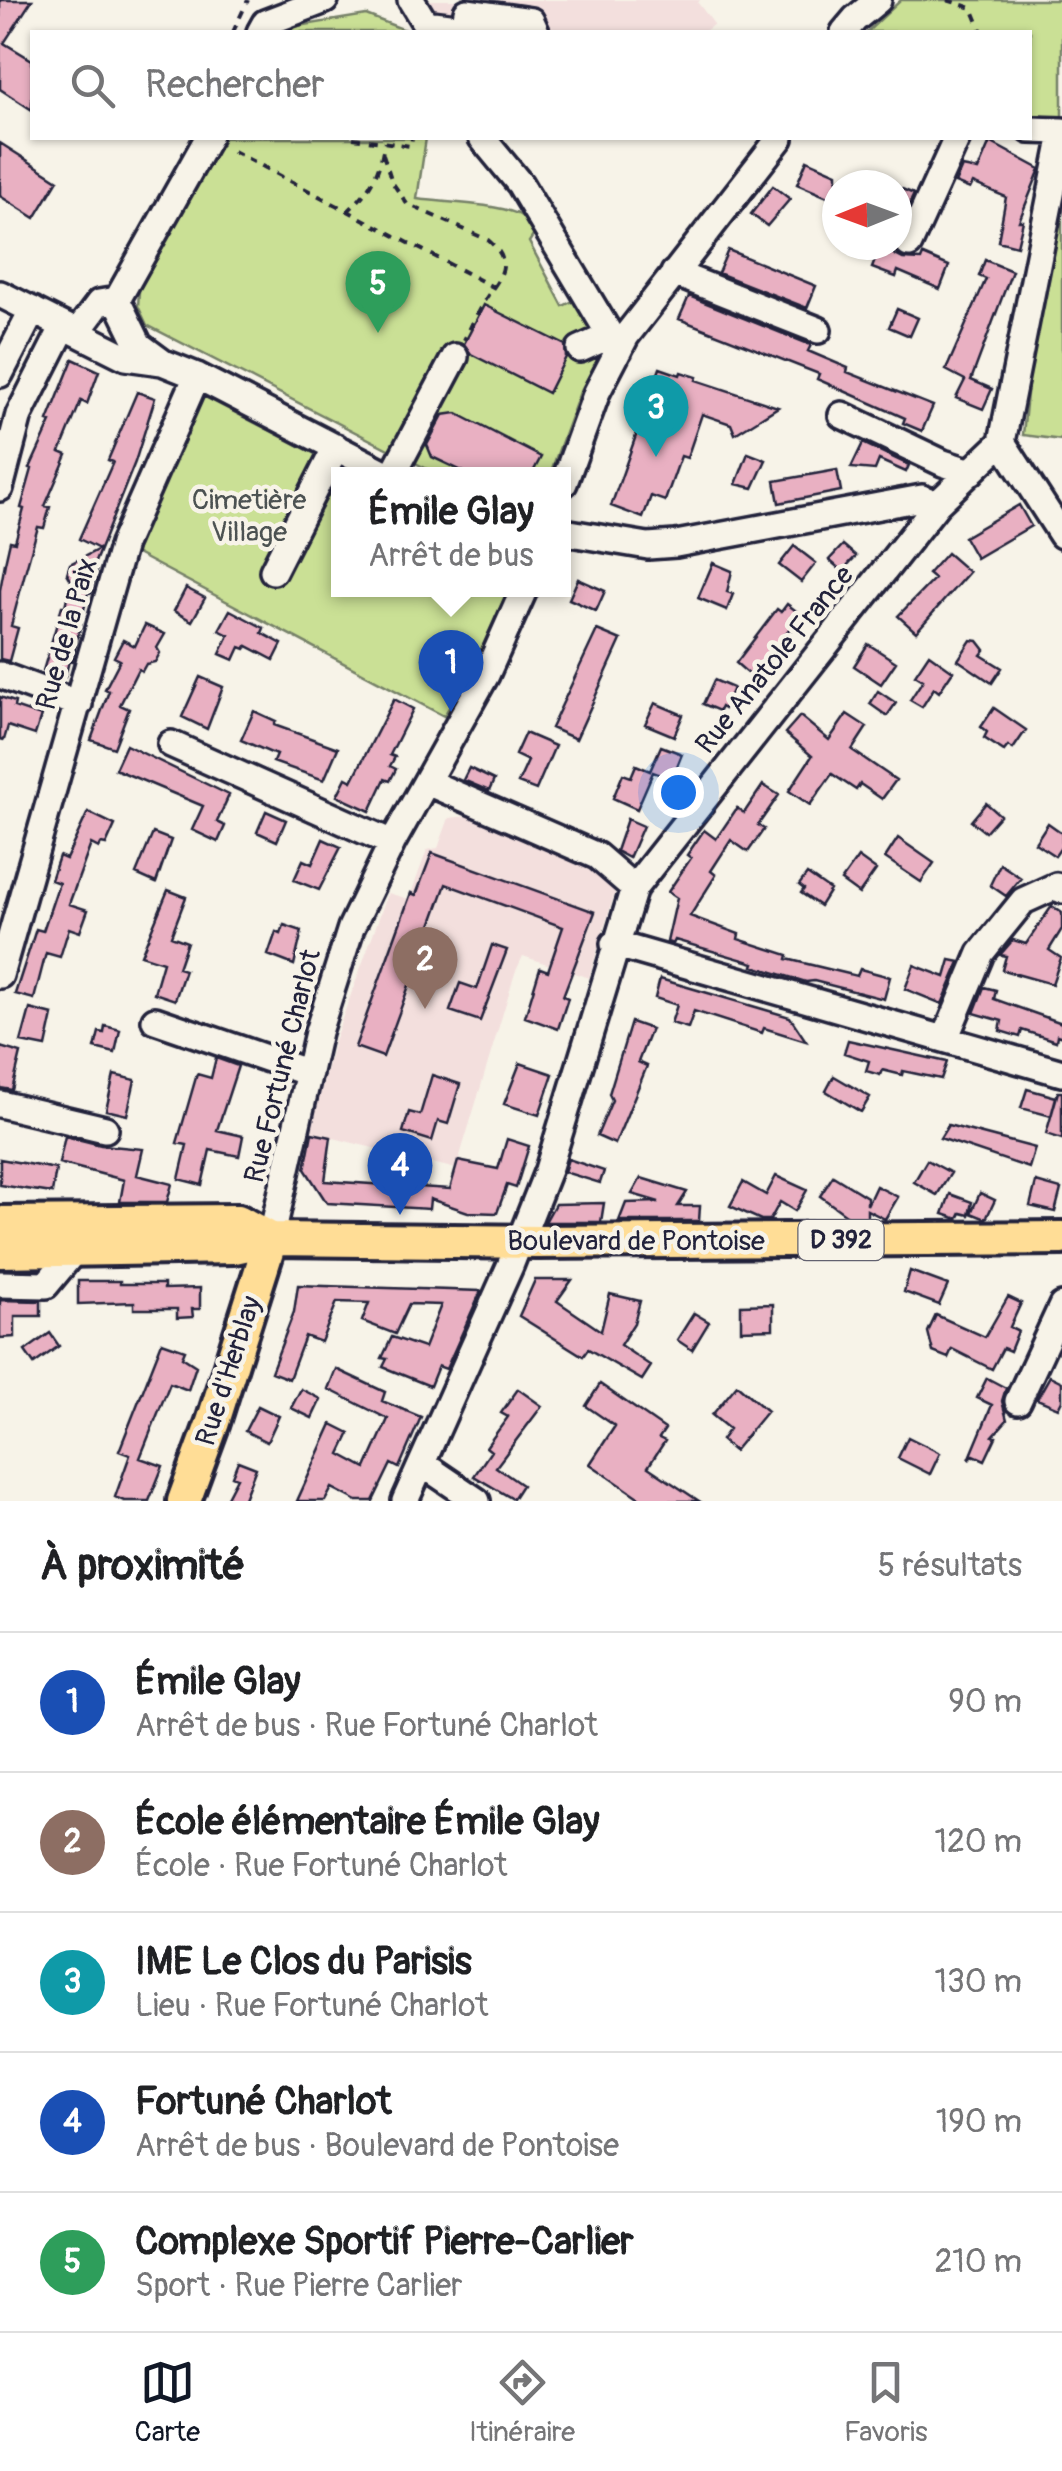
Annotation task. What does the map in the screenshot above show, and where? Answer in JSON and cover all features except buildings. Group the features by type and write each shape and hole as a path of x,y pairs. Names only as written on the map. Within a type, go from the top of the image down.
{"main road":[{"name":"Boulevard de Pontoise","path":"0,1222 238,1221 271,1239"},
{"name":"Boulevard de Pontoise","path":"0,1251 234,1248 271,1239 518,1242 1062,1238"},
{"name":"Rue d'Herblay","path":"184,1501 271,1239"}],"street":[{"path":"261,30 265,24 324,0"},
{"path":"411,0 425,23 464,30 468,12 531,21 535,30"},
{"path":"846,30 878,0"},
{"path":"1032,130 1062,135 1002,442 1062,535"},
{"path":"117,300 207,140"},
{"path":"484,140 520,184 614,343"},
{"path":"570,467 614,343 778,140"},
{"path":"912,237 956,140"},
{"path":"674,273 818,330"},
{"path":"0,294 126,357 162,362 198,376 375,467"},
{"path":"0,488 18,415 71,328 99,302 117,300"},
{"path":"117,300 139,345 162,362"},
{"path":"0,374 33,310"},
{"path":"580,349 614,343"},
{"path":"394,467 455,357"},
{"name":"Rue de la Paix","path":"0,975 123,544 198,376"},
{"path":"842,415 943,463 971,472"},
{"name":"Rue Anatole France","path":"405,1501 424,1465 548,1170 634,888 938,504 1002,442"},
{"path":"272,572 336,448"},
{"path":"571,533 648,546 676,544 922,498 938,504"},
{"name":"Rue Fortuné Charlot","path":"271,1239 309,1074 342,955 364,896 486,675 521,597"},
{"path":"0,675 78,704"},
{"path":"171,744 392,843"},
{"path":"427,782 597,856 634,888"},
{"path":"945,1039 981,953 1024,901 1056,886 1062,890"},
{"path":"614,944 1062,1073"},
{"path":"155,1020 309,1074"},
{"path":"0,1104 105,1129"},
{"path":"0,1284 46,1285 75,1250"},
{"path":"1018,1401 1062,1306"},
{"path":"424,1465 477,1501"}],"path":[{"path":"234,30 248,0"},
{"path":"947,0 972,8 981,30"},
{"path":"368,140 410,146 412,140"},
{"path":"347,212 370,188 384,142"},
{"path":"233,151 494,288"},
{"path":"383,154 392,182 407,204 488,240 498,249 504,263 501,280 455,357"}],"shaded area":[{"path":"405,0 700,0 698,3 714,24 706,30 432,30"},
{"path":"468,816 607,874 615,892 589,978 523,956 456,1169 310,1132 334,1041 388,893 409,899 427,850 438,848 449,818"}],"green space":[{"path":"901,0 1062,0 1062,118 1032,118 1032,30 869,30"},
{"path":"366,15 405,30 274,30"},
{"path":"216,140 426,140 417,199 495,208 526,220 535,233 529,242 563,306 575,300 602,352 580,392 553,467 423,467 147,325 138,306 140,277"},
{"path":"1062,181 1062,440 1023,435 1031,353"},
{"name":"Cimetière Village","path":"201,395 340,467 331,467 331,597 505,597 475,663 444,716 133,552"}],"place":[{"name":"Complexe Sportif Pierre-Carlier","path":"378,333"},
{"name":"IME Le Clos du Parisis","path":"656,457"},
{"name":"Émile Glay","path":"451,712"},
{"name":"École élémentaire Émile Glay","path":"425,1009"},
{"name":"Fortuné Charlot","path":"400,1215"}]}
